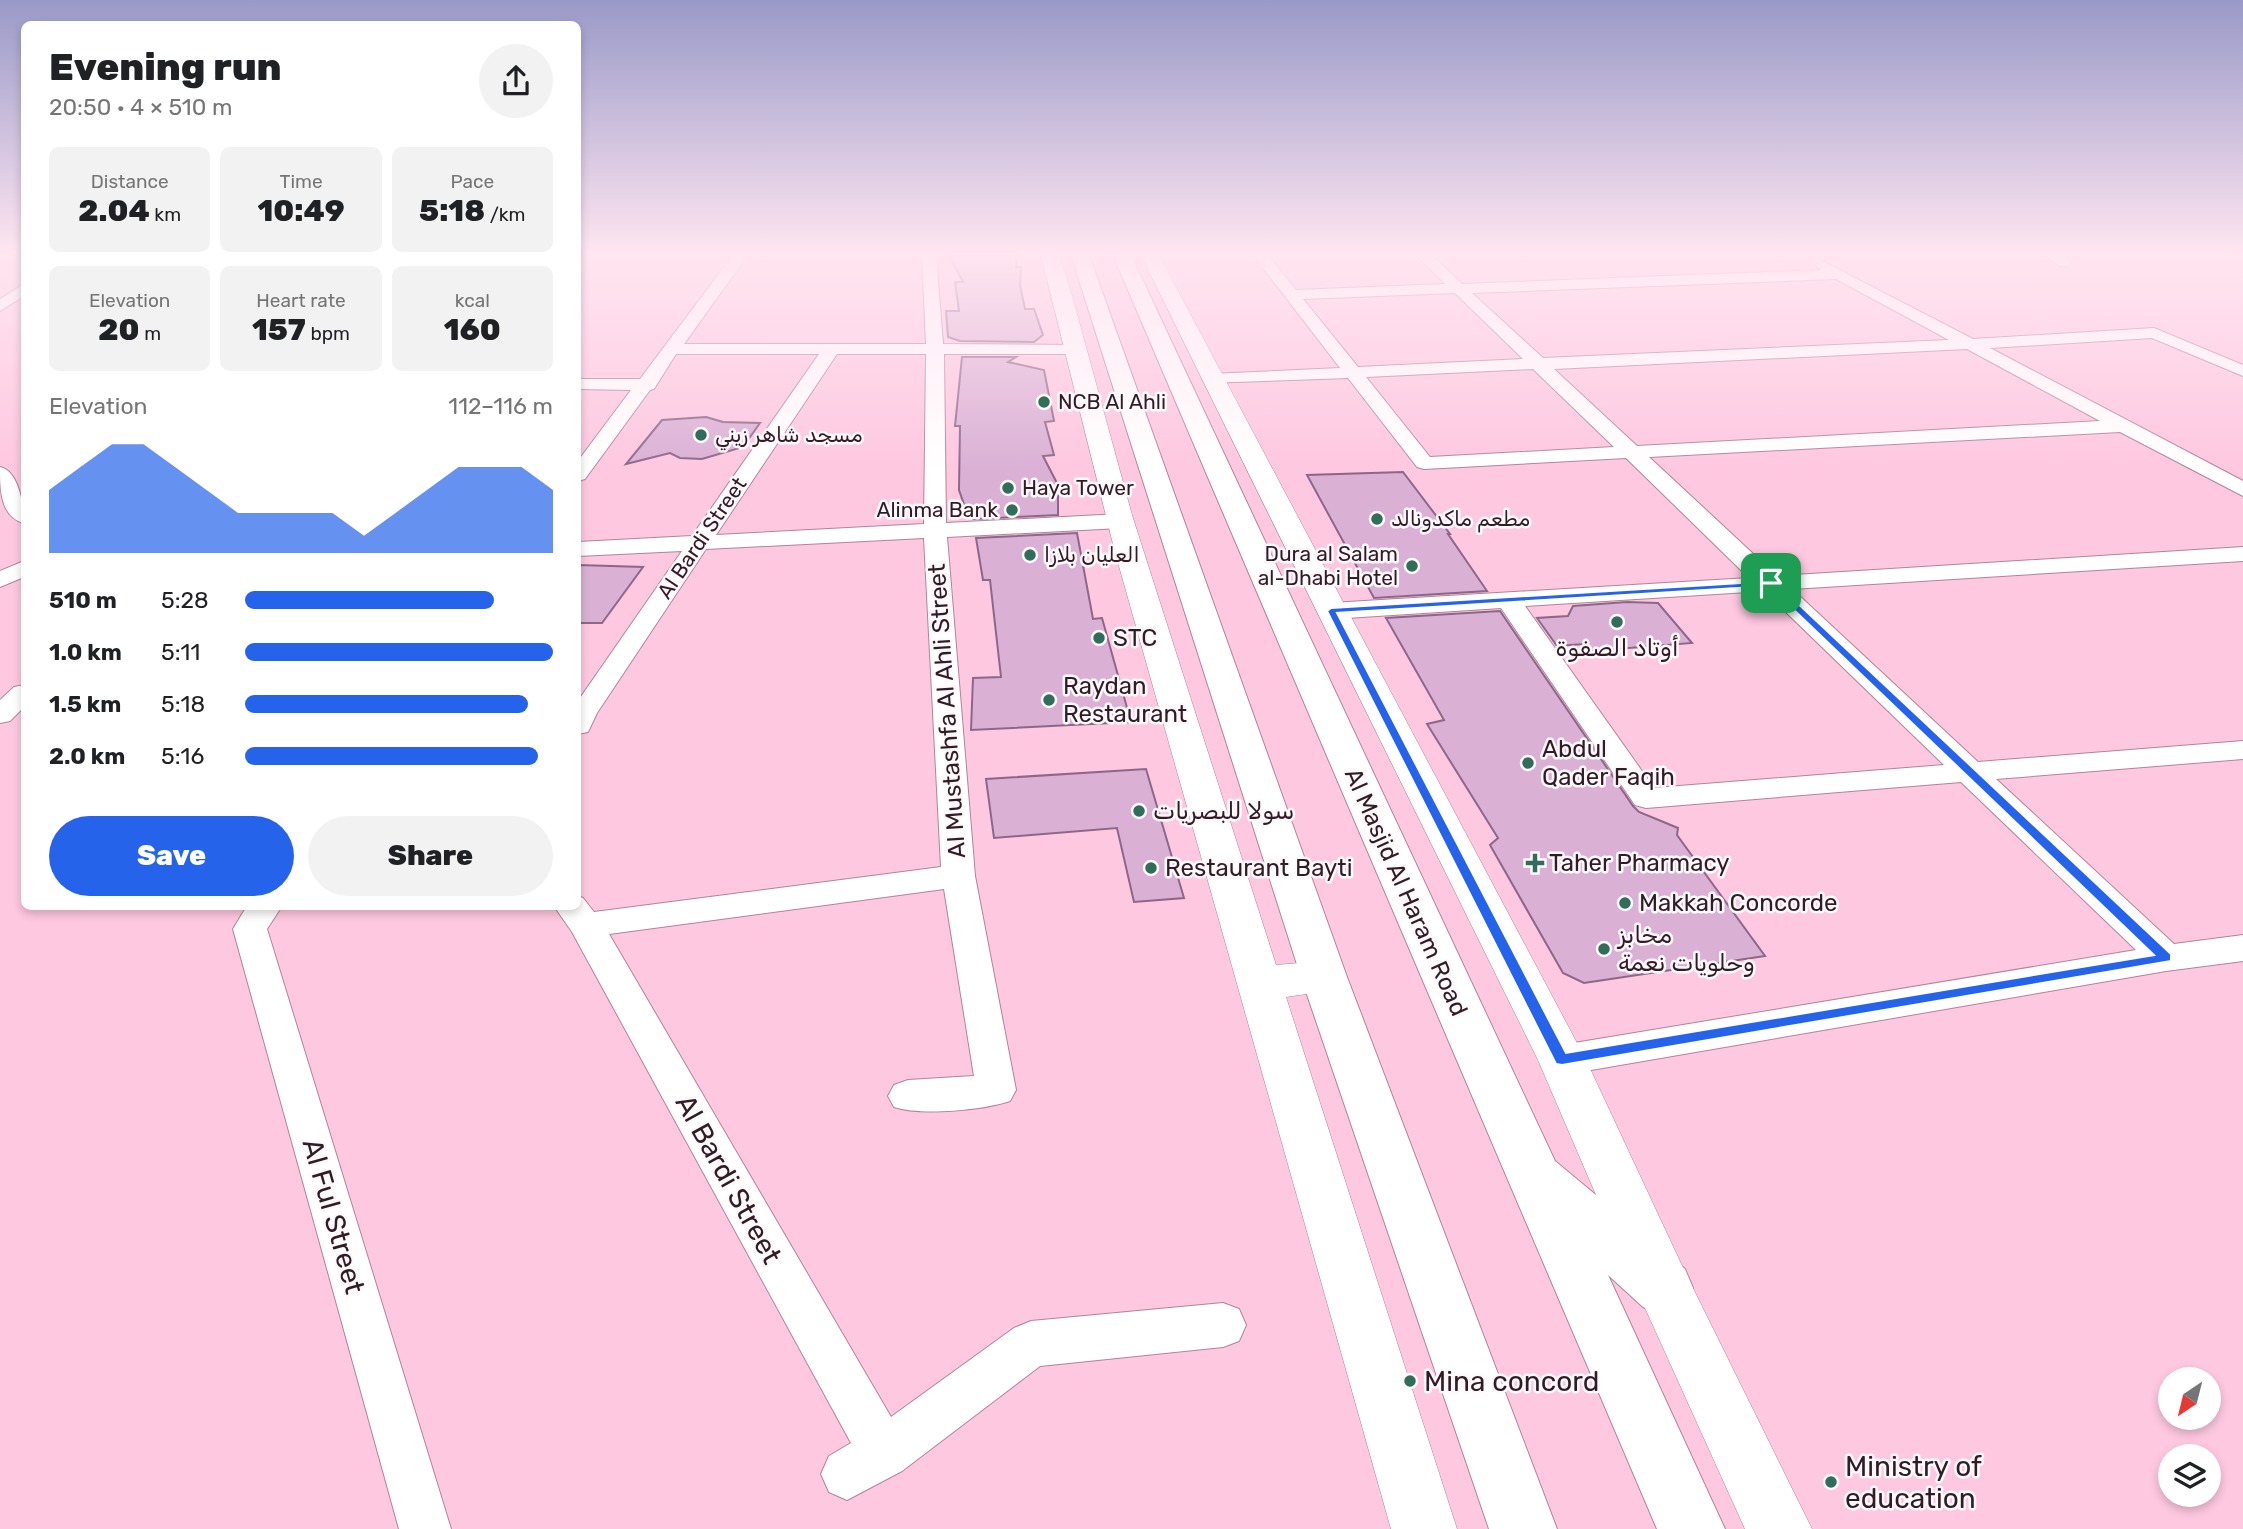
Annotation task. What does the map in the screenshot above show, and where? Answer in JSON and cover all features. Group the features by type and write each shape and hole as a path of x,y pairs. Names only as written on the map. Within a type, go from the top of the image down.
{"main road":[{"path":"1095,326 1324,977 1523,1529"},
{"name":"Al Masjid Al Haram Road","path":"1168,326 1193,365 1529,1170 1690,1529"},
{"path":"1529,1170 1664,1288"}],"street":[{"path":"581,471 689,326"},
{"name":"Al Mustashfa Al Ahli Street","path":"579,916 958,876 935,531 933,326"},
{"path":"1076,326 1075,349 1120,521 1424,1529"},
{"path":"1178,326 1193,365 1331,611 1562,1060 1664,1288 1779,1529"},
{"path":"1316,326 1424,463 2123,426"},
{"path":"1500,326 2166,958"},
{"path":"1937,326 2243,490"},
{"path":"1193,365 1353,373 1970,344 2154,332 2243,371"},
{"path":"673,349 1075,349"},
{"name":"Al Bardi Street","path":"581,718 830,351"},
{"path":"581,384 648,384"},
{"path":"0,473 13,513"},
{"path":"581,549 1120,521"},
{"path":"1331,611 2243,554"},
{"path":"0,580 21,570"},
{"path":"1508,600 1646,798 2243,750"},
{"path":"0,715 21,696"},
{"path":"908,1096 996,1090 958,876"},
{"name":"Al Ful Street","path":"262,910 250,929 425,1529"},
{"name":"Al Bardi Street","path":"579,916 866,1464 1031,1344 1223,1325"},
{"path":"1562,1060 2166,958 2243,948"},
{"path":"1258,983 1324,977"}],"building":[{"path":"947,326 1040,326 1043,335 1034,342 960,341 948,337"},
{"path":"962,357 1016,357 1008,362 1044,370 1054,421 1045,422 1054,455 1043,456 1058,485 1058,515 973,519 972,510 966,510 959,490 960,426 955,426"},
{"name":"مسجد شاهر زيني","path":"706,417 723,422 760,423 743,447 702,459 680,458 670,453 626,464 662,420"},
{"path":"1403,472 1450,534 1487,591 1374,598 1307,475"},
{"path":"1077,533 1093,619 1102,618 1131,722 971,730 973,678 1001,677 990,580 983,580 976,538"},
{"path":"581,565 643,567 602,623 581,623"},
{"name":"أوتاد الصفوة","path":"1658,603 1692,643 1591,651 1584,644 1557,646 1537,618 1568,616 1573,606"},
{"path":"1500,611 1633,806 1639,812 1678,828 1677,835 1765,956 1584,983 1563,973 1490,845 1498,838 1427,724 1444,720 1386,618"},
{"path":"1146,769 1184,898 1134,902 1117,828 994,838 986,779"}],"place":[{"name":"NCB Al Ahli","path":"1044,402"},
{"name":"مسجد شاهر زيني","path":"701,435"},
{"name":"Haya Tower","path":"1008,488"},
{"name":"Alinma Bank","path":"1012,510"},
{"name":"مطعم ماكدونالد","path":"1377,519"},
{"name":"العليان بلازا","path":"1030,555"},
{"name":"Dura al Salam al-Dhabi Hotel","path":"1412,566"},
{"name":"أوتاد الصفوة","path":"1617,622"},
{"name":"STC","path":"1099,638"},
{"name":"Raydan Restaurant","path":"1049,700"},
{"name":"Abdul Qader Faqih","path":"1528,763"},
{"name":"سولا للبصريات","path":"1139,811"},
{"name":"Taher Pharmacy","path":"1535,863"},
{"name":"Restaurant Bayti","path":"1151,868"},
{"name":"Makkah Concorde","path":"1625,903"},
{"name":"مخابز وحلويات نعمة","path":"1604,949"},
{"name":"Mina concord","path":"1410,1381"},
{"name":"Ministry of education","path":"1831,1482"}],"route":[{"path":"1771,583 2166,958 1562,1060 1331,611 1771,583"}]}
